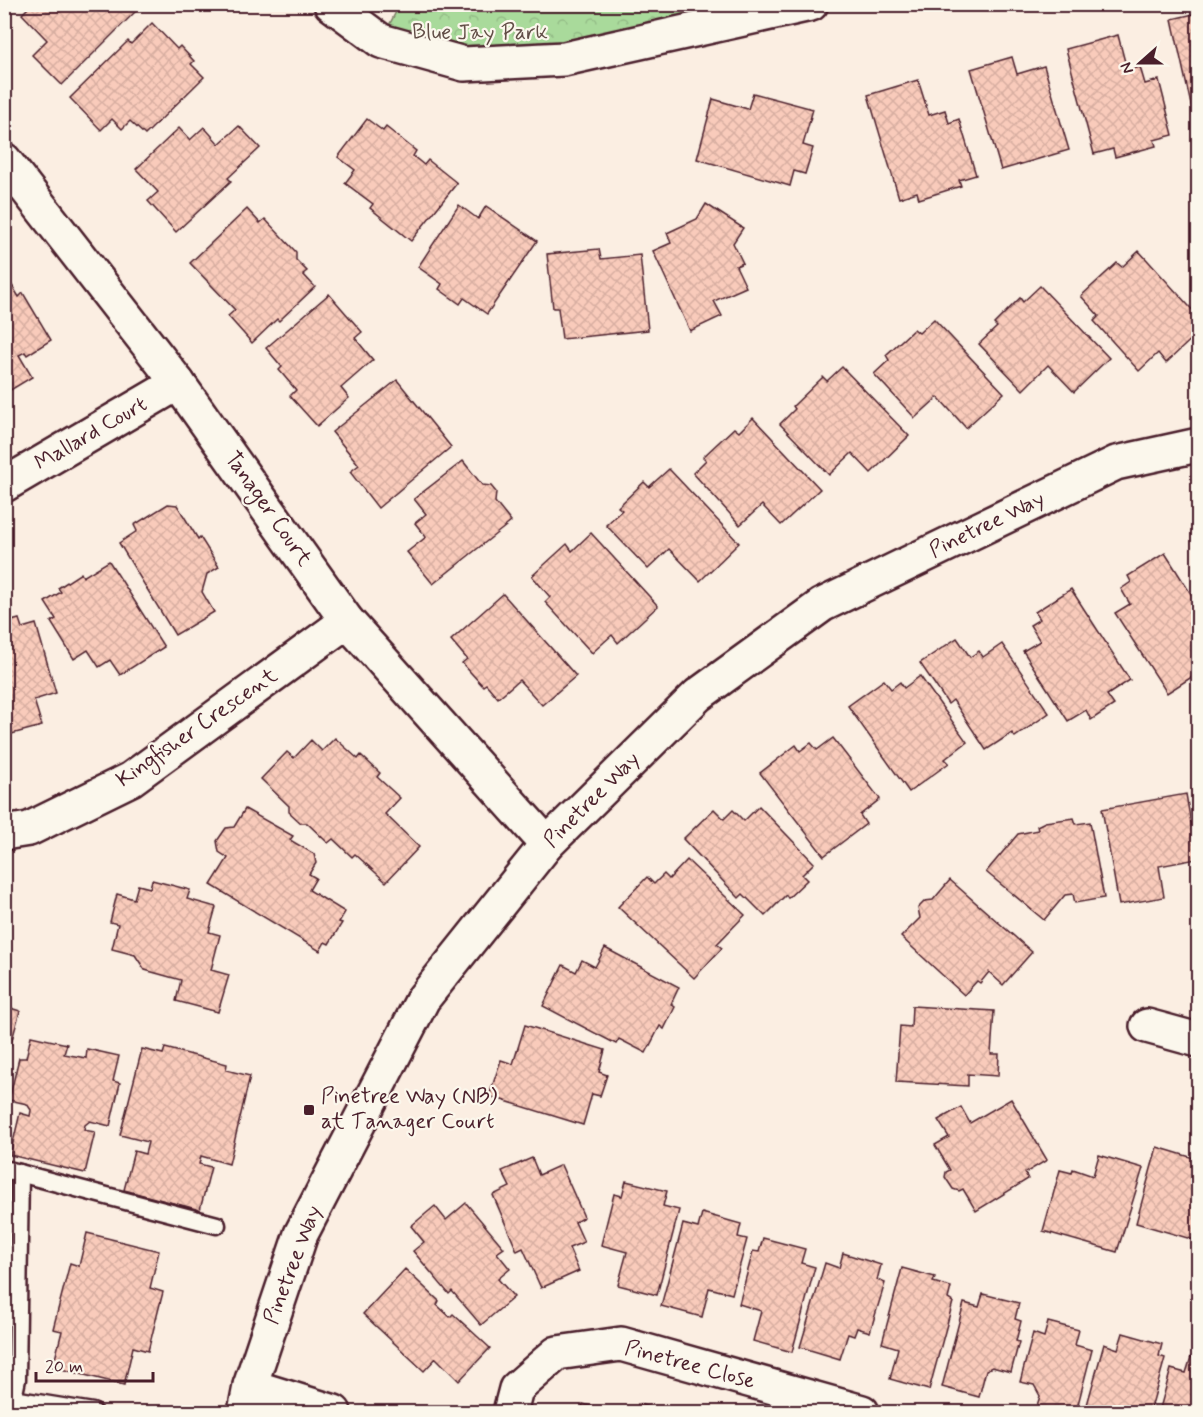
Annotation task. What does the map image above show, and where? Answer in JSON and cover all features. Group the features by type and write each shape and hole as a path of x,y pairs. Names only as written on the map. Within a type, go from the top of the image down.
{"street":[{"path":"331,4 381,40 464,64 564,59 707,15 811,4"},
{"name":"Tanager Court","path":"4,160 178,383 347,621 547,844"},
{"name":"Mallard Court","path":"4,485 178,383"},
{"name":"Pinetree Way","path":"248,1400 300,1234 423,999 547,844 698,695 822,605 1116,463 1198,445"},
{"name":"Kingfisher Crescent","path":"4,833 29,829 131,779 347,621"},
{"path":"1147,1026 1198,1040"},
{"name":"Pinetree Close","path":"510,1413 516,1389 557,1353 621,1344 862,1413"},
{"path":"248,1400 334,1413"}],"lane":[{"path":"93,1413 12,1406 17,1379 12,1171 217,1225"}],"green space":[{"name":"Blue Jay Park","path":"400,4 703,5 711,26 564,59 381,41"}],"building":[{"path":"32,4 136,4 139,8 62,85 32,55 47,40 22,14"},
{"path":"1198,13 1198,122 1195,123 1172,19"},
{"path":"152,23 177,49 180,46 194,61 191,64 204,77 145,135 130,121 122,129 112,119 101,130 70,98 128,41 131,44"},
{"path":"1118,35 1127,70 1140,67 1145,84 1159,80 1173,135 1154,140 1156,146 1115,157 1113,149 1094,154 1066,49"},
{"path":"1012,57 1017,74 1044,66 1069,150 1001,170 971,69"},
{"path":"918,80 929,115 945,110 949,123 959,119 976,175 959,180 961,186 919,199 917,192 899,198 868,95"},
{"path":"753,93 813,109 803,145 813,148 805,174 794,171 790,186 697,159 713,99 748,109"},
{"path":"367,119 383,131 386,127 416,151 413,156 424,165 428,160 457,183 411,241 370,208 373,204 345,183 355,170 338,157"},
{"path":"239,126 260,148 228,178 231,181 176,232 148,201 158,192 136,169 179,128 190,140 204,127 219,144"},
{"path":"706,204 743,228 733,243 743,263 736,266 746,287 714,301 722,316 690,331 653,251 671,243 667,233 697,219"},
{"path":"459,205 478,219 486,206 537,241 487,314 464,298 460,304 439,289 442,284 418,267"},
{"path":"247,209 260,223 265,219 296,252 296,260 307,271 303,274 315,287 252,343 228,316 235,310 190,263"},
{"path":"599,249 601,259 640,255 648,330 562,339 558,308 553,308 547,254"},
{"path":"1139,251 1198,316 1198,333 1166,363 1158,353 1139,371 1094,321 1099,316 1081,296 1117,263 1122,267"},
{"path":"5,274 19,297 23,293 51,340 27,355 25,352 19,355 32,377 4,394"},
{"path":"1040,286 1109,358 1074,392 1048,365 1023,390 979,344 997,327 994,324 1020,298 1023,302"},
{"path":"329,294 362,332 355,338 373,360 341,388 349,398 317,426 290,396 296,390 279,370 282,367 266,348"},
{"path":"934,319 1004,393 966,428 938,397 915,418 874,374 889,360 886,355 914,329 919,333"},
{"path":"842,367 909,436 871,473 852,453 829,475 780,424 795,409 793,406 823,377 827,381"},
{"path":"397,380 451,447 378,508 350,472 359,465 332,432"},
{"path":"753,418 820,489 781,525 762,505 740,525 693,473 706,460 703,457 734,428 739,432"},
{"path":"463,461 482,485 491,486 496,492 495,502 511,522 433,584 407,552 426,537 415,523 426,514 414,499"},
{"path":"669,469 739,543 700,581 669,549 648,569 606,525 622,510 618,507 644,482 649,487"},
{"path":"168,504 177,505 219,567 207,574 202,592 214,612 175,635 119,543 137,531 134,525"},
{"path":"591,533 658,606 618,643 612,635 592,653 545,602 550,597 532,576 567,544 572,551"},
{"path":"1165,553 1198,605 1198,673 1167,693 1115,613 1130,604 1121,589 1131,582 1128,576"},
{"path":"109,561 164,647 120,675 110,660 99,667 88,650 74,659 51,622 56,619 45,602 61,592 58,588 81,573 83,577"},
{"path":"1071,589 1130,680 1107,695 1114,705 1091,720 1086,710 1068,721 1023,651 1040,641 1030,625 1040,619 1035,612"},
{"path":"503,594 576,676 542,705 519,680 498,698 486,684 483,686 462,663 467,659 451,640"},
{"path":"19,619 22,628 36,624 56,693 34,700 42,726 4,736 4,623"},
{"path":"957,638 970,657 979,651 983,657 1002,644 1049,713 1015,737 1012,733 986,750 953,700 948,704 920,663"},
{"path":"920,676 967,742 945,759 949,763 909,792 848,706 884,680 891,689 900,682 904,688"},
{"path":"335,738 358,759 361,755 380,773 377,777 400,798 385,814 419,847 386,882 355,854 352,857 333,839 328,843 307,823 301,823 289,812 289,806 261,779 287,752 294,758 311,740 322,751"},
{"path":"833,738 880,799 860,815 866,824 824,856 760,773 796,745 800,751 811,743 817,750"},
{"path":"1186,794 1197,859 1159,866 1164,897 1119,905 1102,809"},
{"path":"759,806 814,863 802,875 807,880 788,898 786,895 765,916 743,894 739,898 683,839 714,809 724,819 733,810 744,821"},
{"path":"245,809 293,836 290,840 314,854 316,863 309,874 316,878 309,890 345,912 339,922 342,923 329,944 325,942 320,951 211,885 228,858 219,852 217,841 226,828 234,827"},
{"path":"1074,818 1076,824 1090,822 1104,898 1075,903 1073,894 1065,895 1044,920 986,872 1018,834 1038,830 1037,826 1045,822"},
{"path":"687,860 745,915 717,944 722,948 694,978 618,907 647,877 654,884 664,874 669,879"},
{"path":"152,880 190,890 187,899 216,907 209,932 220,935 211,970 229,975 218,1012 176,1001 181,980 145,970 135,955 112,949 118,924 110,922 117,894 134,899 138,885 150,888"},
{"path":"950,880 1032,952 1003,985 989,972 980,983 977,981 964,995 901,937 920,918 918,908 925,901 933,900"},
{"path":"605,948 679,987 671,1004 675,1007 664,1029 660,1026 646,1053 619,1039 616,1044 543,1006 563,965 576,972 582,960 595,967"},
{"path":"4,1006 20,1011 4,1069"},
{"path":"912,1006 994,1011 991,1054 999,1054 998,1076 968,1074 968,1086 896,1082 900,1026 911,1027"},
{"path":"525,1025 605,1050 599,1072 607,1075 600,1096 592,1094 583,1125 489,1096 501,1060 513,1064"},
{"path":"31,1036 67,1044 64,1054 86,1058 87,1049 119,1056 113,1081 120,1083 110,1126 90,1121 85,1125 84,1130 95,1132 85,1173 10,1155 20,1113 30,1116 31,1110 27,1104 9,1100 19,1058 26,1058"},
{"path":"165,1048 227,1064 226,1070 250,1076 229,1164 201,1156 199,1164 211,1167 200,1210 124,1190 134,1151 145,1154 148,1142 120,1135 142,1049 163,1054"},
{"path":"1011,1099 1047,1160 1025,1173 1028,1179 976,1211 963,1189 959,1191 953,1189 945,1177 946,1172 950,1170 935,1145 949,1137 938,1120 961,1107 970,1123"},
{"path":"1157,1147 1197,1159 1194,1171 1198,1172 1198,1241 1136,1223"},
{"path":"1099,1155 1143,1168 1117,1252 1043,1231 1060,1170 1072,1173 1073,1169 1093,1176"},
{"path":"532,1158 539,1175 561,1165 584,1217 575,1222 584,1242 569,1248 579,1271 541,1288 523,1248 517,1251 493,1195 510,1187 502,1171"},
{"path":"626,1181 667,1191 663,1206 679,1210 657,1295 618,1285 627,1252 601,1245 614,1194 622,1196"},
{"path":"466,1203 504,1248 497,1253 510,1269 498,1279 514,1297 481,1325 452,1291 449,1294 413,1251 424,1242 411,1226 435,1206 446,1220"},
{"path":"702,1213 741,1224 738,1237 747,1239 732,1294 709,1288 702,1317 661,1306 683,1224 698,1228"},
{"path":"87,1233 159,1251 150,1288 163,1292 148,1351 133,1347 124,1385 53,1367 62,1331 53,1329 70,1263 79,1266"},
{"path":"763,1238 805,1249 801,1263 815,1267 792,1352 753,1341 761,1311 739,1304 753,1251 759,1252"},
{"path":"843,1253 881,1265 877,1280 885,1283 870,1332 857,1328 854,1336 848,1334 840,1359 800,1347 825,1263 839,1268"},
{"path":"902,1268 935,1277 933,1282 951,1287 948,1299 953,1302 929,1390 890,1379 898,1348 882,1343"},
{"path":"405,1269 439,1301 437,1305 450,1317 453,1314 490,1348 459,1381 436,1358 424,1371 363,1314"},
{"path":"983,1294 1019,1303 1015,1319 1021,1321 1016,1341 1019,1342 1011,1372 992,1367 986,1370 979,1397 942,1387 964,1303 979,1307"},
{"path":"1048,1322 1079,1330 1075,1345 1092,1350 1076,1412 1035,1412 1040,1396 1034,1385 1020,1382 1033,1333 1044,1337"},
{"path":"1123,1333 1162,1344 1159,1356 1165,1358 1150,1412 1129,1406 1128,1412 1085,1412 1104,1344 1118,1349"},
{"path":"1191,1357 1198,1359 1198,1412 1159,1412 1171,1369 1186,1373"},
{"path":"583,1404 613,1412 581,1412"},
{"path":"638,1404 669,1412 636,1412"}],"place":[{"name":"Pinetree Way (NB) at Tanager Court","path":"309,1110"}]}
